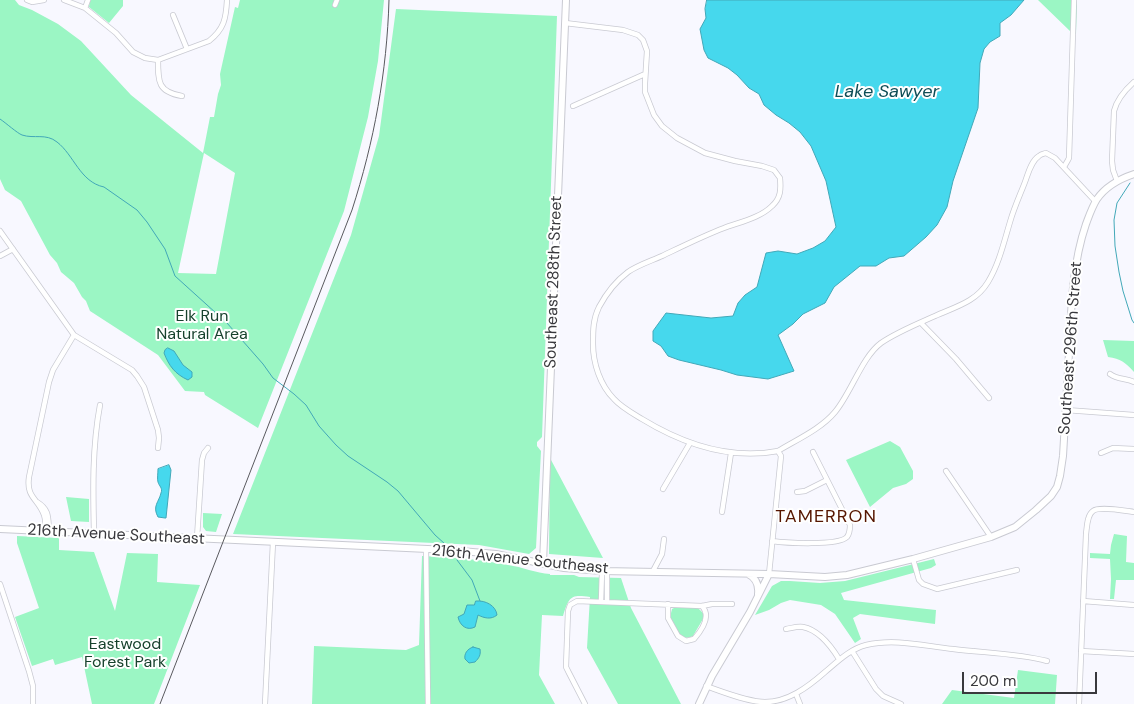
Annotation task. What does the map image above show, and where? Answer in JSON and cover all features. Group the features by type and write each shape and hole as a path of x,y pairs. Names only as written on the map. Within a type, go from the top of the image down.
{"street":[{"path":"27,0 32,2 44,0"},
{"path":"64,0 85,8 116,33 133,52 145,58 158,60 209,41 218,34 226,15 227,0"},
{"path":"85,8 88,0"},
{"name":"Southeast 288th Street","path":"543,563 566,0"},
{"path":"1064,167 1069,158 1074,0"},
{"path":"173,15 187,49"},
{"path":"565,22 638,35 643,40 647,51 645,92 650,106 662,126 677,138 704,153 762,166 774,170 780,178 781,187 778,199 766,211 712,232 629,272 617,282 605,297 596,315 592,332 593,354 602,382 614,400 655,427 690,443 710,449 731,453 757,454 778,451 828,420 843,400 874,349 883,342 921,322 969,301 980,293 988,283 997,265 1012,216 1030,168 1039,156 1048,154 1055,158 1095,201 1117,181 1134,174"},
{"path":"158,60 158,78 162,86 168,92 182,96"},
{"path":"573,106 646,74"},
{"path":"1117,181 1112,161 1114,111 1120,96 1134,82"},
{"name":"Southeast 296th Street","path":"1051,496 1057,487 1063,456 1071,313 1077,259 1083,232 1095,201"},
{"path":"0,231 74,335 128,367 137,376 144,387 158,430 158,448"},
{"path":"0,256 13,249"},
{"path":"921,322 989,398"},
{"path":"47,531 44,506 34,500 28,486 49,382 53,370 74,335"},
{"path":"1110,374 1117,378 1134,382"},
{"path":"94,533 93,453 100,405"},
{"path":"1066,410 1134,415"},
{"path":"663,489 690,443"},
{"path":"197,538 202,460 208,448"},
{"path":"1101,453 1113,448 1134,449"},
{"path":"699,704 706,686 758,598 769,574 781,456 778,451"},
{"path":"772,541 804,543 842,540 850,532 850,526 812,452"},
{"path":"722,512 731,453"},
{"path":"946,471 991,537"},
{"path":"797,492 805,491 827,480"},
{"name":"216th Avenue Southeast","path":"0,529 473,552 496,554 564,568 605,571 824,577 913,559 991,537 1015,527 1051,496"},
{"path":"1079,704 1088,522 1092,512 1097,509 1134,512"},
{"path":"653,571 662,554 664,539"},
{"path":"265,704 273,542"},
{"path":"426,550 428,704"},
{"path":"913,559 919,580 928,587 936,589 1017,570"},
{"path":"604,602 605,571"},
{"path":"747,574 754,578 758,585 758,598"},
{"path":"0,584 29,671 33,686 33,704"},
{"path":"585,704 566,666 568,611 570,605 577,601 702,606 732,604"},
{"path":"1083,601 1134,604"},
{"path":"668,604 668,618 678,636 686,640 694,639 706,619 706,612 702,606"},
{"path":"786,629 801,627 812,630 823,638 839,659"},
{"path":"706,686 744,701 764,702 780,700 796,694 839,659 852,651 864,645 884,642 1033,657 1048,661"},
{"path":"852,651 876,689 883,696 901,704"},
{"path":"1081,651 1134,654"},
{"path":"796,694 800,704"}],"green space":[{"name":"Elk Run Natural Area","path":"0,0 15,0 19,5 58,24 81,41 131,95 203,153 210,117 214,117 221,85 220,74 235,7 238,8 240,0 384,0 378,61 368,117 344,211 258,428 205,395 204,392 185,391 158,355 90,311 74,283 61,272 57,263 50,255 21,201 5,190 0,179","holes":["204,153 235,173 216,274 178,273"]},
{"path":"90,0 123,0 123,6 109,23 89,7"},
{"path":"1038,0 1077,0 1076,34 1072,33"},
{"path":"396,9 557,16 542,437 537,442 537,446 541,451 536,548 529,554 479,545 233,534 351,235 379,136"},
{"path":"1103,340 1134,341 1134,372 1122,362 1108,357"},
{"path":"890,441 900,447 913,471 913,479 906,484 893,488 870,507 846,460"},
{"path":"550,458 603,558 549,554"},
{"path":"66,497 89,499 89,522 71,521"},
{"path":"203,513 222,514 216,532 206,531 203,527"},
{"path":"1114,534 1127,536 1126,562 1134,563 1134,580 1116,580 1114,599 1110,599 1110,559 1090,558 1090,553 1110,554"},
{"name":"Eastwood Forest Park","path":"17,536 59,538 59,550 94,552 115,611 127,553 158,554 157,582 200,585 154,704 92,704 82,657 55,665 53,659 32,666 15,617 39,608 17,543"},
{"path":"422,556 486,561 550,575 621,578 631,608 681,704 618,704 587,648 590,597 578,596 571,598 563,616 542,615 539,675 555,704 312,704 314,646 406,650 419,645"},
{"path":"934,559 936,565 931,568 841,593 844,600 936,610 935,624 860,614 853,618 861,639 855,643 835,614 821,605 790,600 755,615 772,586 781,581 820,583 845,581"},
{"path":"676,607 698,608 703,613 703,619 693,636 688,638 678,633 670,617 672,609"},
{"path":"1018,670 1057,675 1055,704 942,704 952,690 1014,698"}],"water":[{"name":"Lake Sawyer","path":"707,0 1024,0 1011,15 1000,23 1000,36 990,42 984,49 980,63 978,108 953,181 947,207 937,225 904,256 889,258 876,266 860,266 834,287 825,303 803,314 778,335 794,371 768,379 737,375 679,360 668,356 661,346 653,341 653,331 666,313 711,318 733,316 738,303 745,295 757,287 766,253 778,251 797,254 825,241 836,227 826,181 811,146 800,132 764,105 759,94 749,88 737,75 708,58 704,50 700,29 706,18"},
{"path":"168,348 174,351 183,365 192,372 192,377 188,380 179,375 170,366 164,353"},
{"path":"169,465 171,470 166,518 158,517 156,507 162,490 158,481 158,469"},
{"path":"476,601 490,604 495,609 497,615 488,618 478,615 475,627 464,627 458,617 464,614 467,605 474,605"},
{"path":"473,647 480,649 480,655 475,662 469,663 465,659 465,655"}],"waterway":[{"path":"0,119 22,135 53,139 63,147 89,180 104,187 137,210 165,249 175,276 227,323 273,378 306,405 319,426 336,445 348,456 398,491 435,535 445,544"},
{"path":"1130,183 1117,203 1114,220 1119,272 1123,291 1134,323"},
{"path":"457,560 472,580 480,601"}],"railway":[{"path":"160,704 352,210 367,159 378,106 388,27 389,0"}],"district":[{"name":"TAMERRON","path":"826,517"}]}
